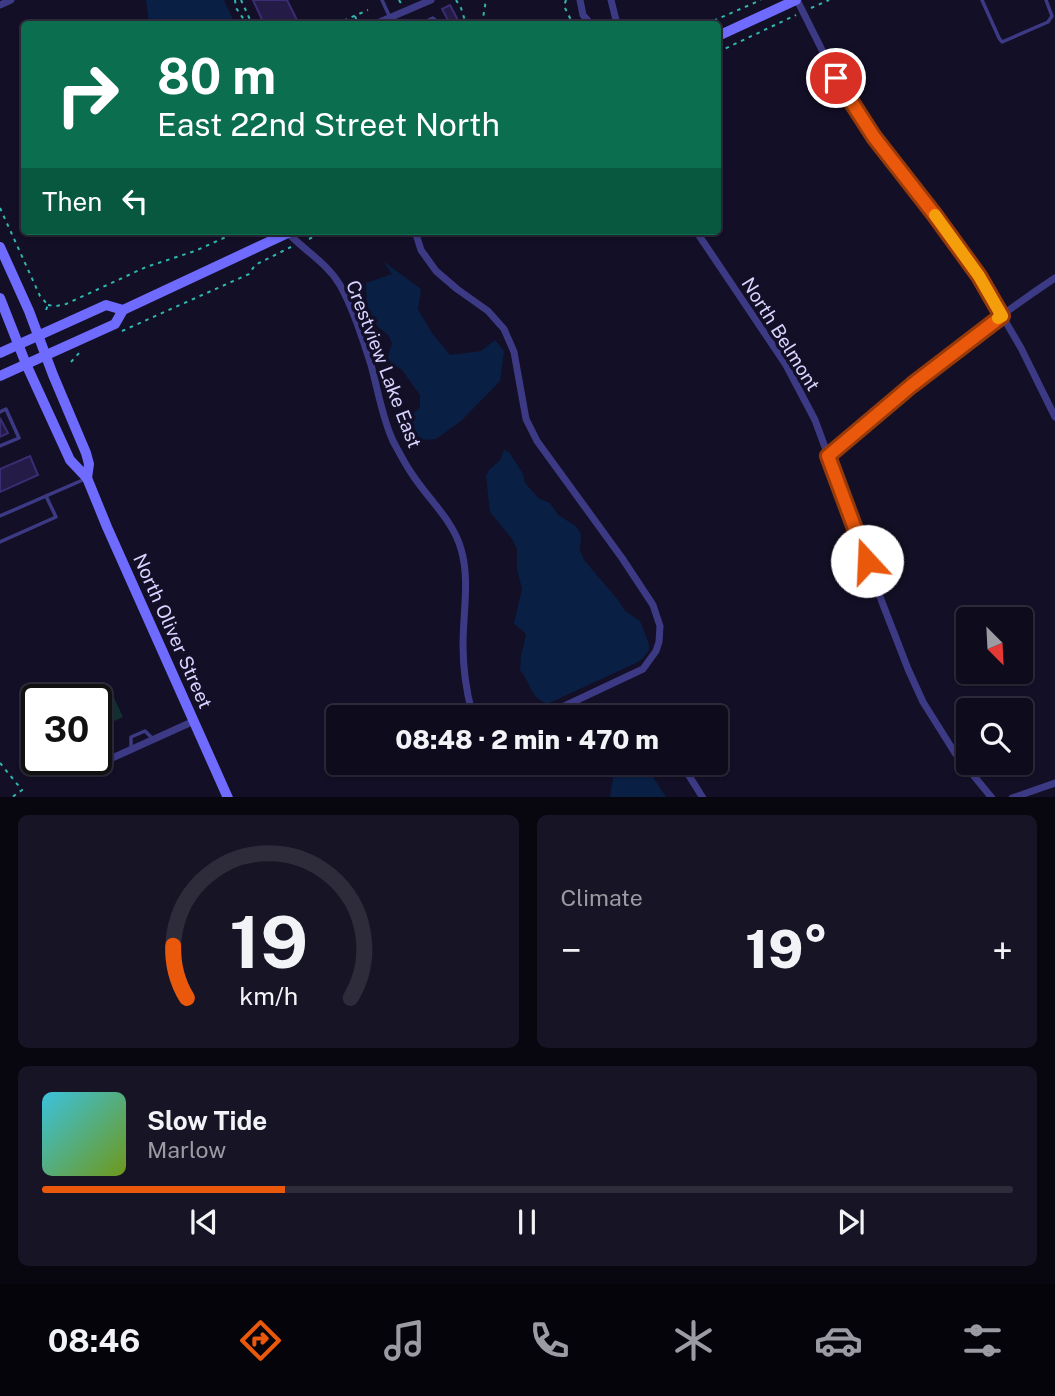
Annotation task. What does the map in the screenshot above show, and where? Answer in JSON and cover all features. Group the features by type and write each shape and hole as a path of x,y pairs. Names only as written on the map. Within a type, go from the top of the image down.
{"main road":[{"path":"721,35 796,0"},
{"path":"0,376 115,324 123,310 284,235"},
{"name":"North Oliver Street","path":"0,247 29,311 86,453 89,464 87,478"},
{"name":"North Oliver Street","path":"0,298 26,364 70,460 87,478 228,797"},
{"path":"0,353 106,305 123,310"}],"street":[{"path":"0,5 11,0"},
{"path":"392,21 431,0"},
{"path":"580,0 583,15 588,21"},
{"path":"611,0 616,21"},
{"path":"796,0 836,78 874,137 979,276 1021,348 1055,418"},
{"name":"Crestview Lake East","path":"292,235 298,244 330,271 341,286 371,365 392,440 412,474 451,526 461,547 466,570 464,678 470,705"},
{"path":"416,235 421,250 436,271 488,311 504,329 513,352 526,419 537,441 619,553 653,605 660,626 656,651 643,669 567,705"},
{"name":"North Belmont","path":"699,235 786,365 815,420 882,602 923,702 955,753 992,797"},
{"path":"828,456 912,385 1055,278"},
{"path":"112,758 194,720"},
{"path":"689,775 703,797"},
{"path":"1012,797 1055,783"}],"lane":[{"path":"382,0 392,21"},
{"path":"982,0 1002,41 1048,22 1052,16 1046,0"},
{"path":"0,412 6,409 19,438 0,445"},
{"path":"0,516 87,478"},
{"path":"0,542 56,517 46,496"}],"path":[{"path":"235,0 236,8 245,21"},
{"path":"241,0 251,21"},
{"path":"456,0 465,21"},
{"path":"482,21 486,0"},
{"path":"566,0 564,6 572,21"},
{"path":"713,21 761,0"},
{"path":"721,51 829,0"},
{"path":"343,21 368,10"},
{"path":"355,16 357,21"},
{"path":"0,208 40,296 48,305 56,306 66,304 146,267 195,251 230,235"},
{"path":"118,332 249,274 255,265 316,235"},
{"path":"46,310 48,305"},
{"path":"71,362 82,349"},
{"path":"0,763 22,790 11,797"}],"green space":[{"path":"112,693 123,717 112,722"}],"water":[{"path":"146,0 224,0 234,21 149,21"},
{"path":"383,261 421,289 418,309 432,333 450,355 481,351 495,340 504,351 500,381 461,421 436,439 421,440 409,430 412,414 420,408 420,395 402,370 387,360 392,343 388,335 367,317 366,283 392,274"},
{"path":"504,450 509,452 523,474 525,483 538,498 550,503 558,515 576,526 581,534 580,550 584,560 625,611 639,620 649,645 649,650 636,663 547,704 533,693 520,670 526,635 514,623 522,589 517,569 517,549 490,512 486,476 500,460"},
{"path":"613,775 652,775 666,797 610,797"}],"building":[{"path":"253,0 287,0 298,21 263,21"},
{"path":"450,5 458,21 448,21 442,9"},
{"path":"0,418 8,433 0,437"},
{"path":"30,456 38,475 0,492 0,469"}],"slow traffic":[{"path":"935,215 979,276 1002,316 998,318"}],"route":[{"path":"836,78 874,137 979,276 1002,316 912,385 828,456 867,561"}]}
